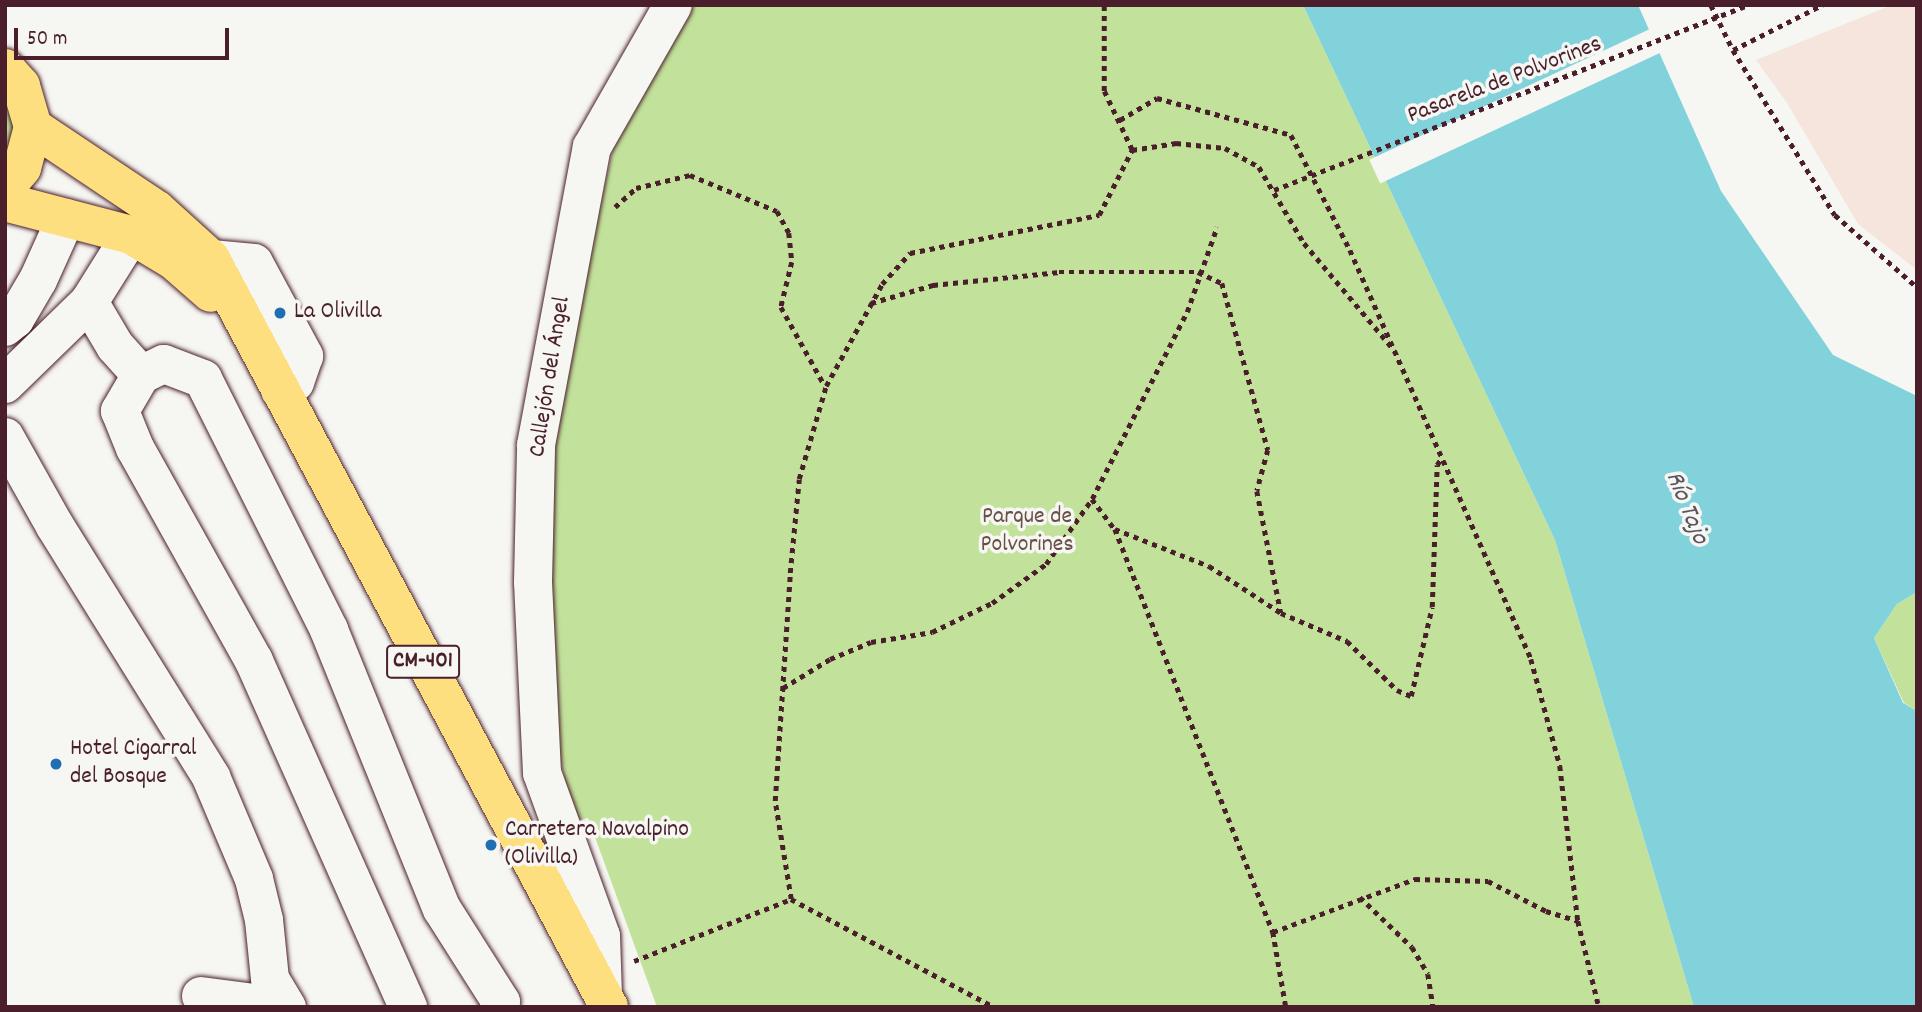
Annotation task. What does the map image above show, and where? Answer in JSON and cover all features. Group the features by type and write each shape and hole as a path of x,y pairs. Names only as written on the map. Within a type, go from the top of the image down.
{"main road":[{"path":"5,68 21,86 33,127 22,168 5,188"},
{"name":"CM-401","path":"33,127 157,210 211,259 239,317 606,1001"},
{"name":"CM-401","path":"5,202 131,235 173,260 239,317"}],"street":[{"name":"Callejón del Ángel","path":"606,1001 601,936 542,773 533,582 536,445 592,147 673,5"},
{"path":"5,327 15,319 38,280 66,218"},
{"path":"5,384 89,302 131,235"},
{"path":"211,259 254,263 304,356 295,382 280,390"},
{"path":"89,302 115,346 141,375"},
{"path":"408,1007 254,661 135,448 120,411 141,375 164,364 202,379 209,390 329,630 442,909 497,1005"},
{"path":"5,437 55,526 211,777 254,879 264,920 270,979 286,1007"},
{"path":"495,796 542,773"},
{"path":"201,996 286,1007"}],"path":[{"path":"1104,5 1104,91 1132,150"},
{"path":"1711,5 1733,50 1835,215 1917,287"},
{"name":"Pasarela de Polvorines","path":"1274,190 1748,5"},
{"path":"1733,50 1822,5"},
{"path":"1119,120 1157,98 1292,135 1397,353 1531,659 1560,765 1578,920 1599,1007"},
{"path":"1132,150 1176,143 1226,148 1259,167 1304,243 1397,353"},
{"path":"791,899 775,801 799,480 826,386 870,303 910,253 1099,215 1132,150"},
{"path":"611,221 613,209 636,188 690,175 777,211 789,233 792,262 781,307 826,386"},
{"path":"783,688 830,659 871,642 932,632 992,603 1046,564 1092,499 1186,312 1198,272 1217,227"},
{"path":"870,303 933,285 1059,272 1198,272 1222,283 1268,450 1257,491 1281,613"},
{"path":"1115,529 1209,566 1281,613 1347,641 1397,690 1411,696 1432,607 1437,465 1442,457"},
{"path":"1092,499 1115,529 1273,932 1286,1007"},
{"path":"1273,932 1360,897 1415,879 1488,881 1546,911 1578,920"},
{"path":"1360,897 1412,947 1428,974 1433,1007"},
{"path":"606,1001 636,958 791,899 994,1007"}],"shaded area":[{"path":"1892,5 1917,5 1917,270 1858,224 1787,103 1756,60"}],"green space":[{"name":"Parque de Polvorines","path":"688,5 1303,5 1555,540 1694,1007 657,1007 588,818 579,820 568,796 558,748 547,436 618,127"},
{"path":"5,101 14,127 5,160"},
{"path":"1917,592 1917,711 1904,703 1874,638 1897,604"}],"water":[{"name":"Río Tajo","path":"1303,5 1638,5 1721,191 1833,355 1917,396 1917,592 1897,604 1874,638 1903,703 1917,711 1917,1007 1694,1007 1555,540"}],"pier":[{"path":"1652,28 1663,52 1380,183 1369,160"}],"place":[{"name":"La Olivilla","path":"280,313"},
{"name":"Hotel Cigarral del Bosque","path":"56,764"},
{"name":"Carretera Navalpino (Olivilla)","path":"491,845"}]}
